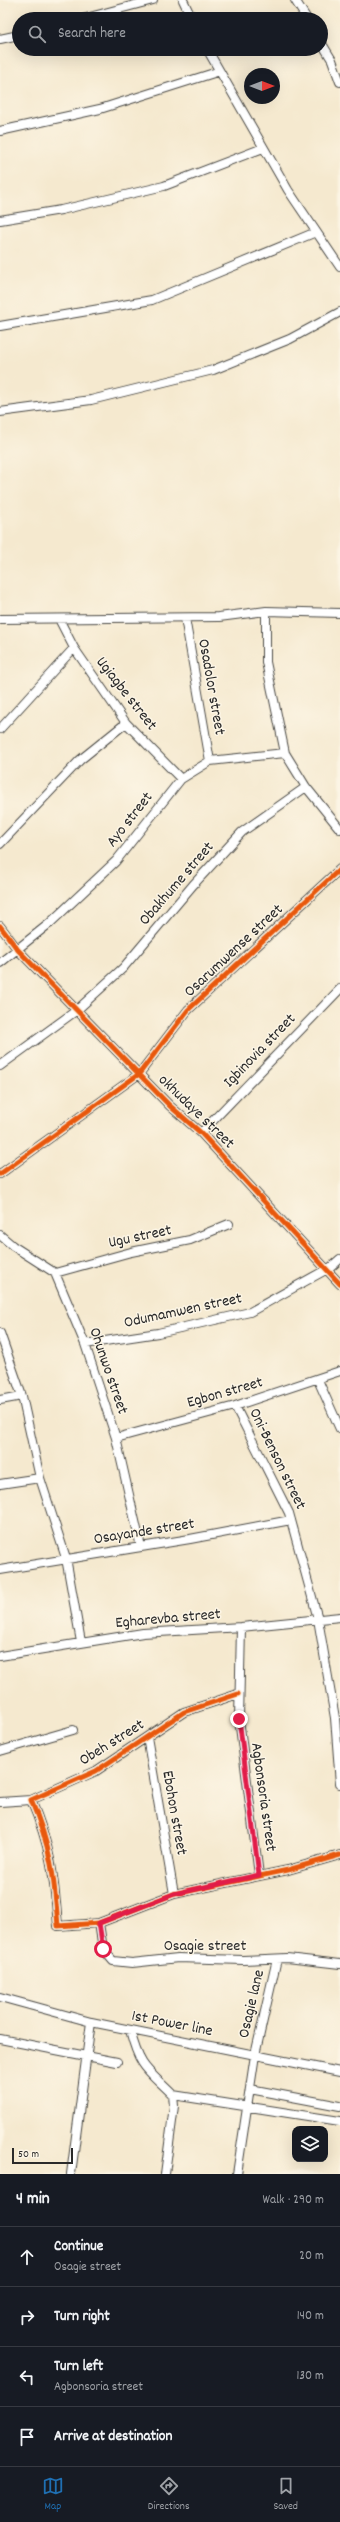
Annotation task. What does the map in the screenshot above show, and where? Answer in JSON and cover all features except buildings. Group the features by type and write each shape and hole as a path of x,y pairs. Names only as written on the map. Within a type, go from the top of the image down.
{"street":[{"path":"108,12 153,0"},
{"path":"183,0 189,12"},
{"path":"295,0 303,12"},
{"path":"0,39 12,36"},
{"path":"328,53 340,82"},
{"path":"210,56 263,148 316,232 340,266"},
{"path":"0,131 100,109 218,72"},
{"path":"0,220 61,210 164,186 263,148"},
{"path":"0,326 152,300 316,232"},
{"path":"0,412 91,400 213,370 290,339 340,312"},
{"path":"0,620 219,618 266,611 340,613"},
{"path":"266,611 266,662 285,753 306,787 340,828"},
{"name":"Osadolor street","path":"185,618 210,761"},
{"name":"Ugiagbe street","path":"60,619 74,648 126,723 181,779"},
{"path":"0,729 74,648"},
{"path":"0,844 80,760 126,723"},
{"name":"Ayo street","path":"0,963 18,950 116,861 181,779 210,761 285,753"},
{"name":"Obakhume street","path":"0,1066 78,1010 123,968 193,885 242,832 306,787"},
{"name":"Osarumwense street","path":"0,1174 139,1074 188,1010 340,869"},
{"name":"okhudaye street","path":"0,926 18,950 170,1106 201,1133 324,1269 340,1284"},
{"name":"Igbinovia street","path":"201,1133 340,989"},
{"name":"Ugu street","path":"55,1273 131,1252 190,1240 229,1224"},
{"path":"1,1238 55,1273"},
{"name":"Odumamwen street","path":"85,1344 158,1333 250,1312 340,1259"},
{"name":"Ohunwo street","path":"55,1273 85,1344 116,1438 141,1547"},
{"path":"0,1333 22,1396 40,1478 66,1558 81,1642"},
{"name":"Egbon street","path":"116,1438 235,1406 318,1380 340,1371"},
{"path":"318,1380 340,1429"},
{"path":"0,1400 22,1396"},
{"name":"Oni-Benson street","path":"235,1406 291,1520 318,1619 335,1718 340,1784"},
{"path":"0,1484 40,1478"},
{"name":"Osayande street","path":"0,1570 66,1558 141,1547 291,1520"},
{"name":"Egharevba street","path":"0,1656 143,1633 241,1627 340,1617"},
{"name":"Agbonsoria street","path":"241,1627 238,1694 242,1754 259,1875"},
{"name":"Obeh street","path":"0,1802 31,1800 96,1770 184,1712 238,1694"},
{"path":"0,1751 73,1730"},
{"name":"Ebohon street","path":"147,1736 174,1894"},
{"path":"31,1800 44,1831 54,1868 58,1926 99,1923 174,1894 340,1855"},
{"name":"Osagie street","path":"99,1923 103,1949 114,1961 132,1963 178,1958 243,1960 277,1959 324,1960 340,1964"},
{"name":"Osagie lane","path":"237,2174 255,2055 277,1959"},
{"name":"1st Power line","path":"0,1997 91,2022 340,2072"},
{"path":"71,2174 91,2022"},
{"path":"130,2030 136,2050 147,2072 173,2095 248,2105 340,2121"},
{"path":"0,2039 117,2062"},
{"path":"250,2089 340,2106"},
{"path":"165,2174 174,2106 173,2095"}],"cycle path":[{"path":"0,1174 139,1074 188,1010 340,869"},
{"path":"0,926 18,950 170,1106 201,1133 340,1284"},
{"path":"238,1694 184,1712 96,1771 31,1800 47,1847 53,1876 58,1926 99,1923 174,1894 288,1870 340,1855"}],"route":[{"path":"103,1949 99,1923 174,1894 259,1875 242,1754 239,1719"}]}
